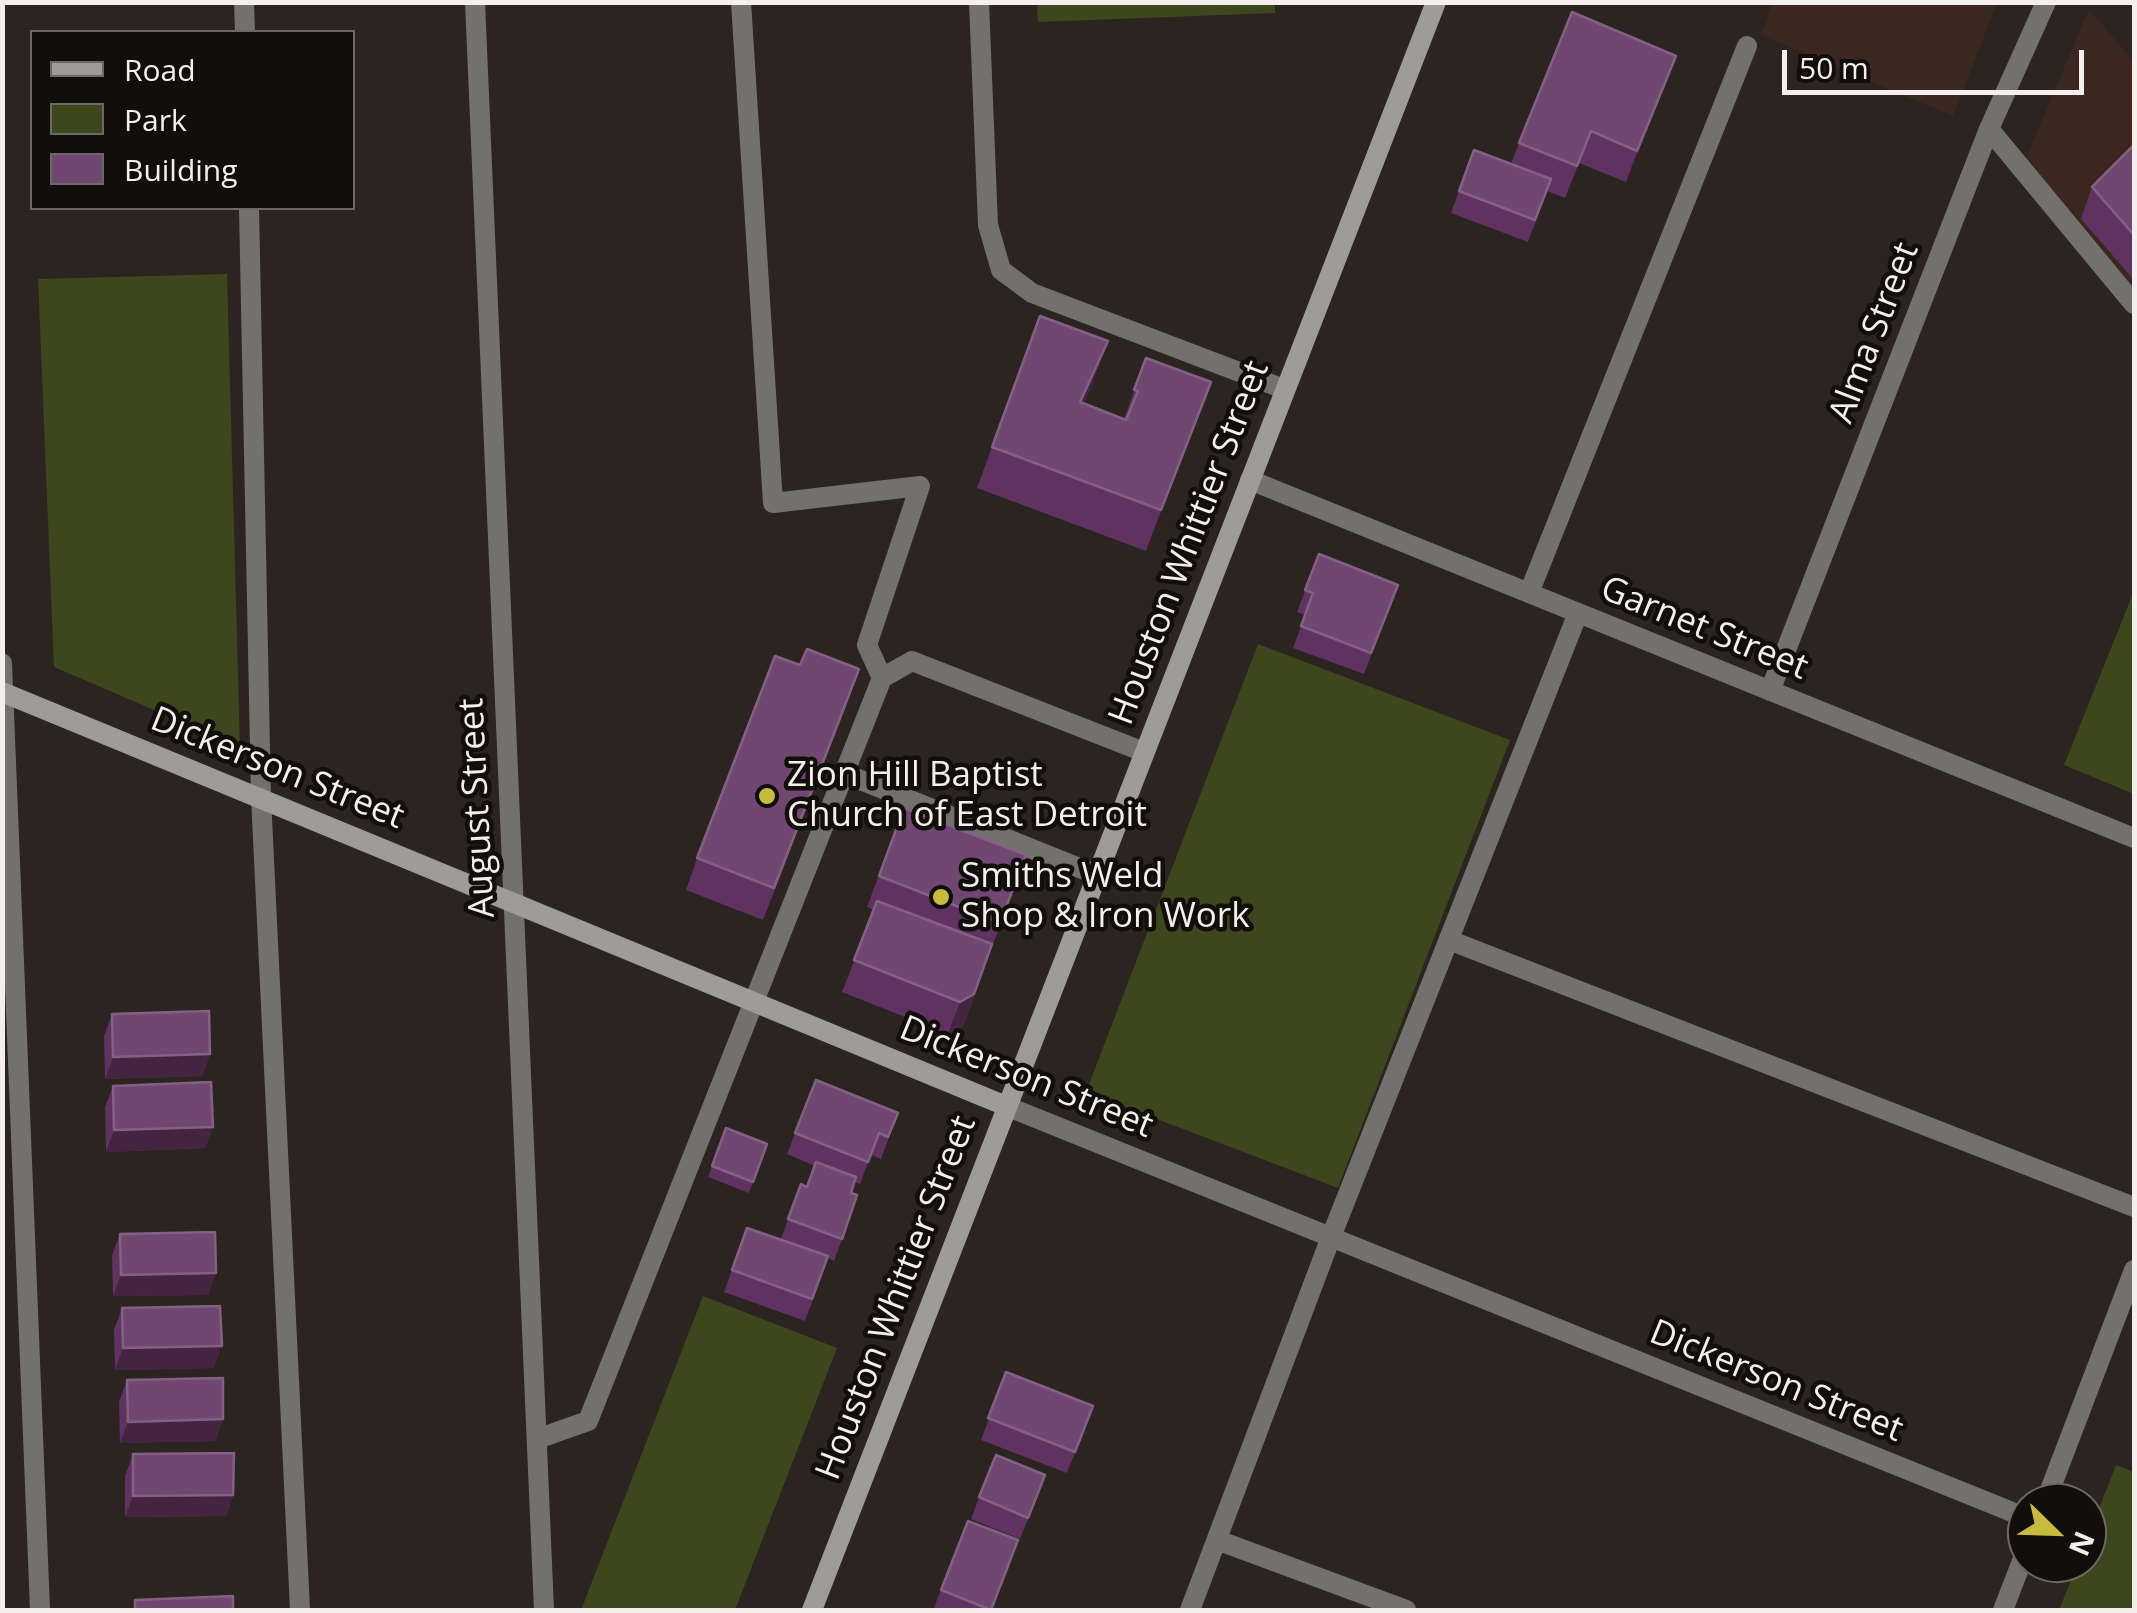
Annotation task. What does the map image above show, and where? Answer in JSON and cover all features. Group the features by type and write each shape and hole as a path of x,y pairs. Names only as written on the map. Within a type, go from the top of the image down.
{"street":[{"path":"244,2 245,30"},
{"name":"August Street","path":"475,2 544,1610"},
{"path":"741,2 774,503 920,486 867,645 882,678"},
{"path":"980,2 988,226 1002,270 1032,293 1284,390"},
{"name":"Houston Whittier Street","path":"812,1610 1436,2"},
{"name":"Alma Street","path":"1770,691 1989,130 2046,2"},
{"path":"1528,593 1747,46"},
{"path":"1989,130 2134,304"},
{"path":"249,210 261,798 300,1610"},
{"name":"Garnet Street","path":"1250,480 2134,838"},
{"path":"1190,1610 1331,1237 1578,613"},
{"path":"537,1439 588,1421 882,678 912,661 1144,752"},
{"path":"2,663 40,1610"},
{"name":"Dickerson Street","path":"3,692 1006,1106 2007,1510"},
{"path":"842,773 1096,875"},
{"path":"1449,940 2134,1207"},
{"path":"2053,1483 2134,1270"},
{"path":"1217,1540 1406,1610"},
{"path":"2003,1610 2013,1583"}],"shaded area":[{"path":"1772,2 1997,3 1953,116 1761,35"},
{"path":"2089,9 2134,62 2134,292 2024,163"}],"green space":[{"path":"1037,3 1275,3 1275,13 1038,22"},
{"path":"227,274 240,747 54,667 38,279"},
{"path":"2134,591 2134,794 2064,765"},
{"path":"1258,644 1510,740 1338,1188 1086,1092"},
{"path":"703,1296 837,1348 735,1610 581,1610"},
{"path":"2116,1465 2134,1472 2134,1610 2059,1610 2070,1583 2107,1583 2107,1488"}],"building":[{"path":"1572,12 1676,56 1637,151 1591,131 1577,166 1519,143"},
{"path":"2134,145 2134,235 2092,187"},
{"path":"1474,150 1551,179 1535,220 1459,191"},
{"path":"1040,316 1108,341 1080,402 1126,420 1146,358 1211,382 1161,510 992,447"},
{"path":"1319,554 1398,585 1371,653 1301,626 1313,593 1305,590"},
{"name":"Zion Hill Baptist Church of East Detroit","path":"807,649 859,669 774,888 697,858 775,656 800,665"},
{"path":"904,808 1026,855 1000,923 879,876"},
{"path":"877,901 992,944 974,994 960,1002 854,960"},
{"path":"209,1011 210,1054 113,1057 112,1014"},
{"path":"816,1080 898,1113 888,1137 879,1133 868,1162 795,1133"},
{"path":"211,1082 213,1127 114,1130 113,1086"},
{"path":"726,1128 767,1144 753,1182 712,1166"},
{"path":"816,1162 856,1177 851,1193 857,1195 842,1239 788,1219 801,1184 807,1187"},
{"path":"747,1228 828,1256 812,1299 732,1270"},
{"path":"215,1232 216,1273 121,1275 120,1234"},
{"path":"220,1306 222,1346 123,1348 122,1308"},
{"path":"1006,1372 1093,1406 1075,1452 988,1418"},
{"path":"223,1378 223,1419 128,1422 127,1380"},
{"path":"234,1453 233,1495 133,1496 133,1454"},
{"path":"996,1455 1045,1475 1028,1518 979,1497"},
{"path":"968,1521 1018,1540 991,1610 941,1590"},
{"path":"233,1596 233,1610 135,1610 135,1600"}],"place":[{"name":"Zion Hill Baptist Church of East Detroit","path":"767,796"},
{"name":"Smiths Weld Shop & Iron Work","path":"941,897"}]}
